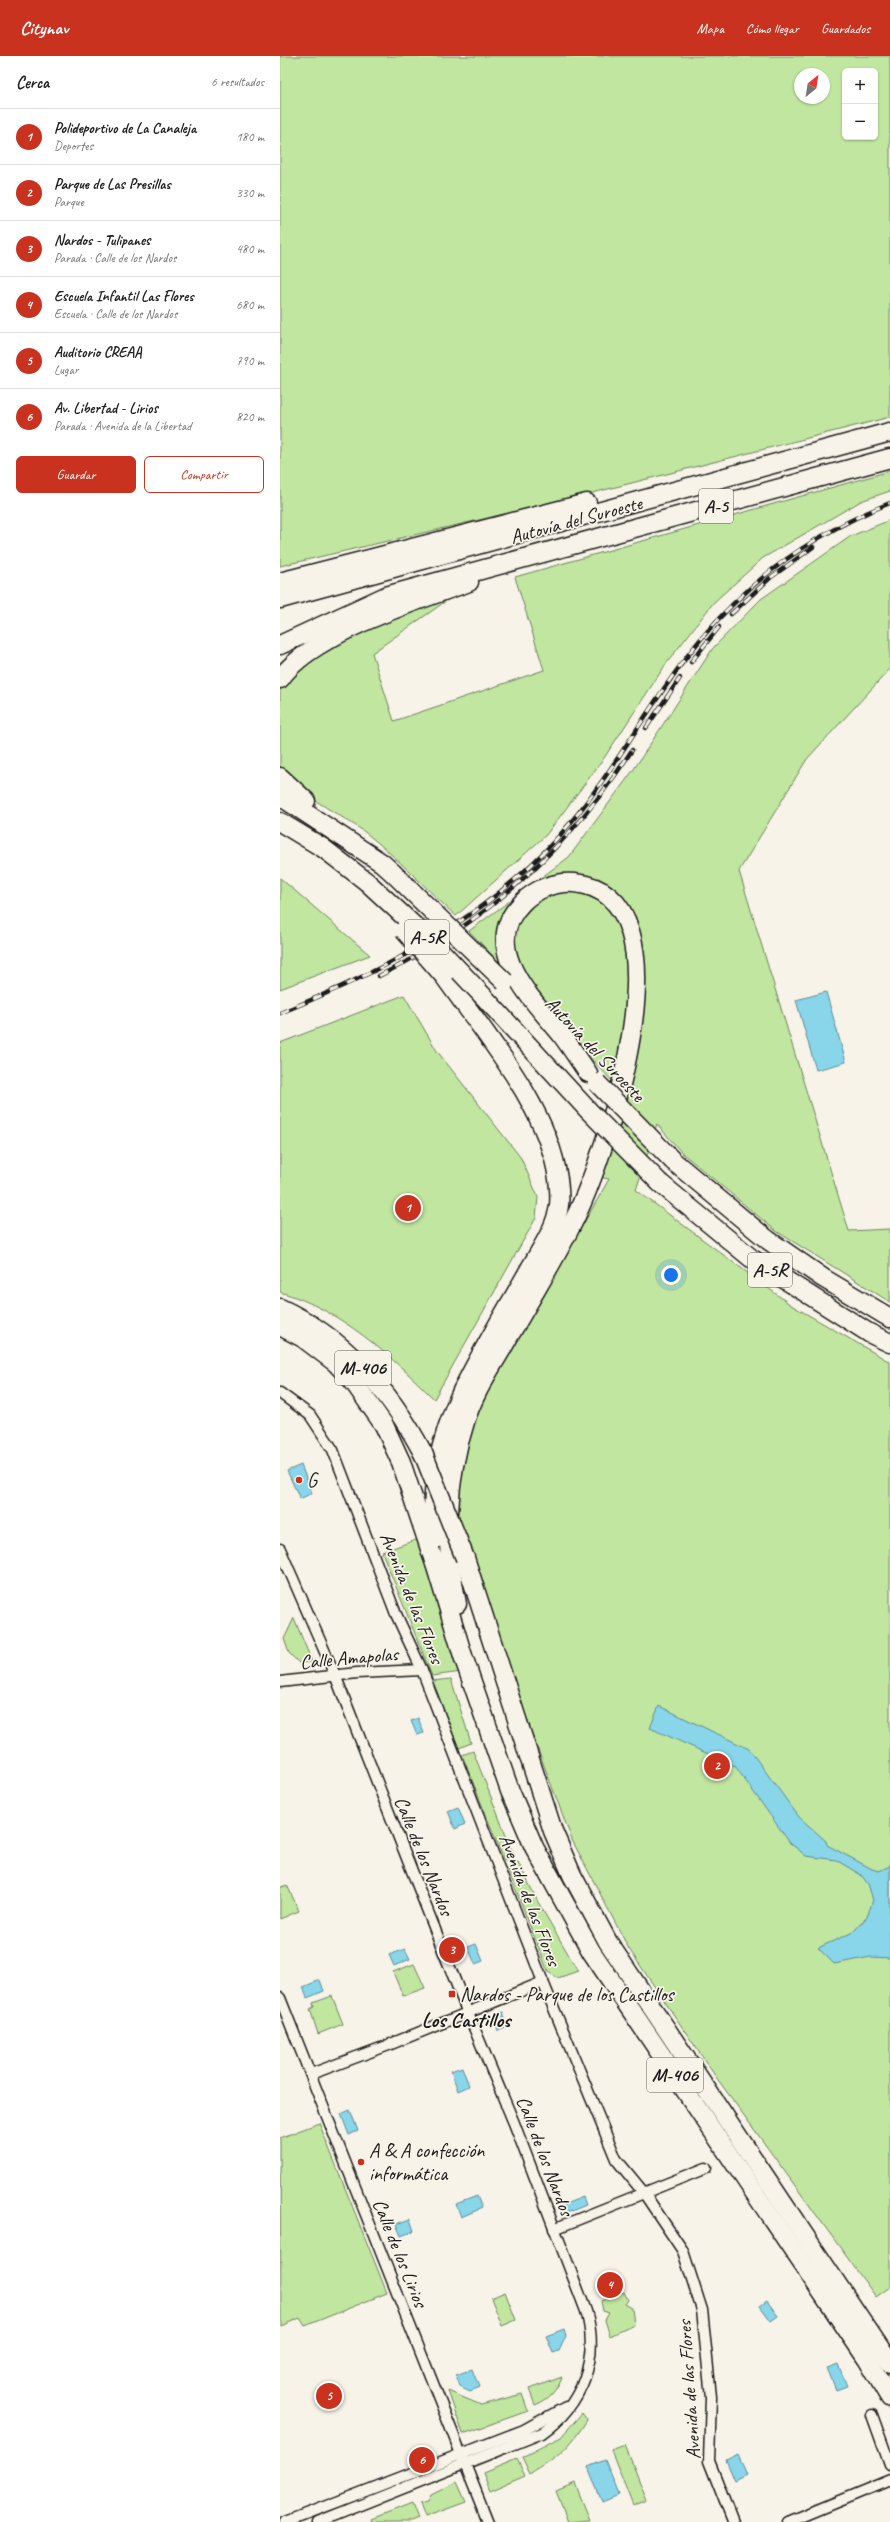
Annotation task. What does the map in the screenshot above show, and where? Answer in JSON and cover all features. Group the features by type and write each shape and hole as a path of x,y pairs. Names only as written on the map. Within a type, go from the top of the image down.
{"highway":[{"name":"Autovía del Suroeste","path":"280,599 890,432"},
{"path":"280,582 779,455 822,450"},
{"name":"Autovía del Suroeste","path":"280,646 386,596 890,458"},
{"path":"280,679 297,660 335,636 369,620 516,565 542,553"},
{"path":"280,777 303,799 368,845 388,868"},
{"name":"Autovía del Suroeste","path":"280,796 388,868 505,982 592,1078 673,1161 768,1240 823,1278 890,1318"},
{"name":"A-5R","path":"280,822 323,848 367,882 435,945 588,1110 660,1183 751,1258 869,1333 890,1343"},
{"path":"367,882 388,912 444,976 522,1086 547,1142 558,1179 559,1205 548,1235 462,1391 446,1432 436,1465 432,1506 436,1566"},
{"path":"491,1736 468,1655 456,1597 450,1548 449,1499 452,1475 465,1420 478,1389 575,1218 600,1159 628,1062 638,971 636,951 631,931 619,909 607,896 592,887 575,883 561,883 547,886 520,904 510,921 505,938 508,959 522,988 563,1036 592,1078"},
{"name":"M-406","path":"280,1308 320,1330 362,1366 390,1399 409,1426 422,1453 465,1558 553,1831 589,1910 608,1942 890,2363"},
{"name":"M-406","path":"280,1326 303,1338 336,1363 353,1381 384,1425 401,1462 436,1566 463,1656 510,1791 534,1847 592,1951 863,2353 890,2398"}],"street":[{"name":"Avenida de las Flores","path":"280,1393 310,1415 333,1450 396,1614 422,1670 543,1982 616,2159 644,2193 683,2251 702,2310 711,2397 709,2461 734,2522"},
{"name":"Calle de los Nardos","path":"280,1549 335,1676 467,2011 513,2121 586,2311 592,2337 588,2369 582,2388 558,2422 542,2433 465,2465 318,2522"},
{"name":"Calle Amapolas","path":"280,1682 335,1676 422,1670"},
{"path":"310,2074 386,2046 467,2011 543,1982"},
{"name":"Calle de los Lirios","path":"280,1998 488,2522"},
{"path":"554,2229 706,2168"},
{"name":"Calle de los Nardos","path":"285,2522 524,2430 553,2416 573,2402"},
{"path":"872,2415 890,2465"},
{"path":"788,2522 890,2480"}],"green space":[{"path":"280,56 890,56 890,417 565,500 280,566"},
{"path":"890,471 890,491 861,501 763,558 714,602 666,664 602,761 546,835 456,916 378,843 355,825 308,795 288,777 280,766 280,690 295,672 314,656 336,642 360,630 385,619 456,594 372,653 394,721 544,670 515,577"},
{"path":"890,520 890,669 807,759 739,871 849,1231 890,1229 890,1302 776,1231 682,1153 657,1124 636,1190 791,1305 890,1362 890,2287 876,2297 716,2077 629,1949 572,1840 516,1691 454,1506 466,1433 511,1345 554,1276 609,1179 599,1177 622,1091 469,931 569,857 632,772 713,648 761,599 851,536"},
{"path":"280,878 370,955 280,989"},
{"path":"404,995 437,1051 521,1158 538,1197 536,1218 434,1399 382,1351 344,1322 302,1300 280,1292 280,1043"},
{"path":"421,1538 461,1672 432,1676 382,1552"},
{"path":"294,1618 312,1662 299,1663 289,1653 284,1639"},
{"path":"451,1679 471,1743 459,1748 432,1681"},
{"path":"473,1751 514,1856 504,1860 462,1755"},
{"path":"518,1862 538,1902 578,1971 558,1978 548,1972 507,1867"},
{"path":"287,1885 299,1911 280,1919 280,1888"},
{"path":"414,1964 425,1988 403,1996 393,1972"},
{"path":"332,1996 343,2024 318,2034 310,2009 314,2007 313,2003"},
{"path":"319,2123 387,2293 305,2326 300,2318 281,2326 280,2138"},
{"path":"505,2292 516,2320 502,2326 491,2298"},
{"path":"624,2292 628,2300 625,2304 632,2308 634,2325 610,2336 605,2320 609,2313 603,2311 601,2301"},
{"path":"562,2377 552,2394 545,2400 535,2405 529,2389"},
{"path":"448,2391 481,2405 522,2394 528,2411 463,2434"},
{"path":"582,2413 587,2420 569,2445 548,2463 530,2474 522,2457 561,2437"},
{"path":"625,2445 647,2500 633,2506 611,2450"},
{"path":"517,2459 525,2476 490,2491 483,2473"},
{"path":"457,2482 466,2502 425,2517 420,2503 428,2501 431,2495"},
{"path":"575,2483 590,2520 568,2522 556,2491"},
{"path":"412,2503 418,2519 411,2522 372,2522 371,2519"}],"water":[{"path":"826,992 846,1062 816,1070 796,1000"},
{"name":"G","path":"301,1465 312,1493 300,1499 287,1471"},
{"path":"659,1706 749,1749 799,1817 826,1841 827,1845 872,1869 879,1871 890,1866 890,1958 871,1957 834,1964 818,1948 853,1932 867,1917 873,1900 868,1884 861,1875 836,1860 806,1856 790,1843 735,1766 650,1728"},
{"path":"418,1718 424,1733 417,1735 411,1721"},
{"path":"458,1807 465,1824 455,1829 448,1811"},
{"path":"476,1944 483,1961 475,1964 468,1947"},
{"path":"405,1949 410,1959 394,1966 389,1955"},
{"path":"320,1980 324,1991 307,1998 303,1987"},
{"path":"503,2012 508,2027 498,2031 493,2016"},
{"path":"462,2067 469,2086 458,2091 451,2071"},
{"path":"350,2110 358,2131 349,2135 341,2114"},
{"path":"477,2196 482,2208 461,2217 456,2204"},
{"path":"583,2197 586,2205 564,2214 560,2206"},
{"path":"410,2219 414,2231 401,2236 396,2224"},
{"path":"767,2301 778,2316 771,2321 760,2306"},
{"path":"564,2329 566,2336 559,2351 553,2353 546,2336"},
{"path":"838,2364 847,2386 836,2390 827,2368"},
{"path":"472,2369 479,2387 470,2391 460,2386 456,2375"},
{"path":"738,2454 747,2475 735,2481 726,2460"},
{"path":"605,2460 619,2495 602,2502 588,2467"}],"railway":[{"path":"280,1013 319,997 394,961 466,918 499,893 531,865 560,835 579,812 615,763 664,688 700,640 741,596 786,559 811,543 836,528 890,503"},
{"path":"731,614 770,578 813,547"},
{"path":"691,662 719,627"},
{"path":"646,728 680,678"},
{"path":"379,976 454,933 489,907 521,880 552,851 581,819 607,786 632,750"}],"place":[{"name":"Polideportivo de La Canaleja","path":"408,1208"},
{"name":"G","path":"299,1480"},
{"name":"Parque de Las Presillas","path":"717,1766"},
{"name":"Nardos - Tulipanes","path":"452,1950"},
{"name":"Nardos - Parque de los Castillos","path":"452,1994"},
{"name":"A & A confección informática","path":"361,2162"},
{"name":"Escuela Infantil Las Flores","path":"610,2285"},
{"name":"Auditorio CREAA","path":"329,2396"},
{"name":"Av. Libertad - Lirios","path":"422,2460"}],"district":[{"name":"Los Castillos","path":"466,2020"}]}
